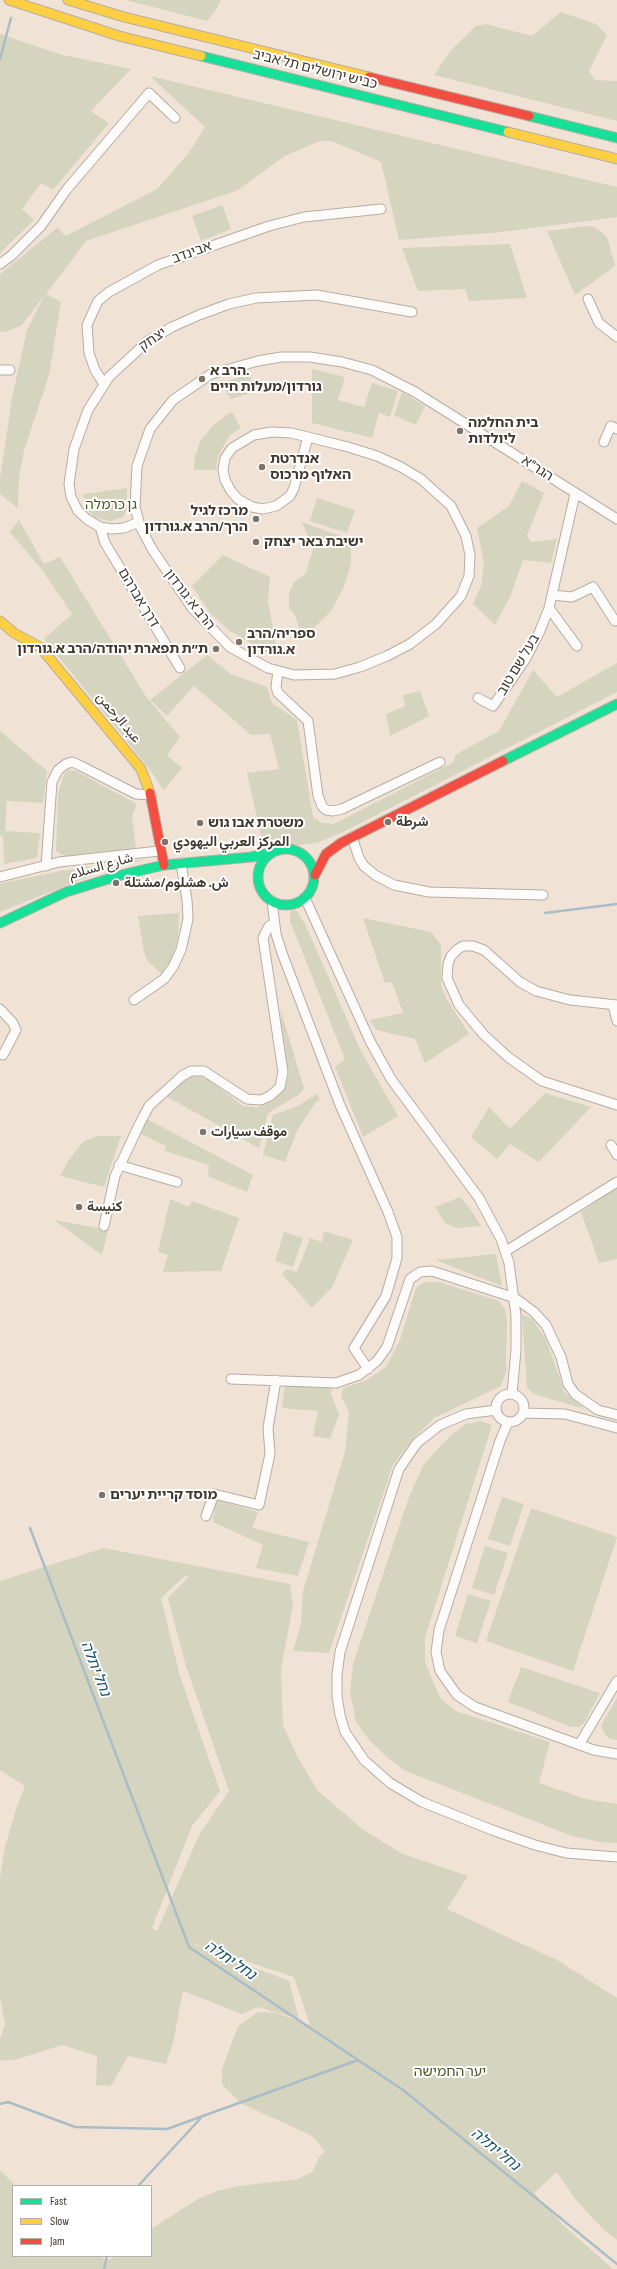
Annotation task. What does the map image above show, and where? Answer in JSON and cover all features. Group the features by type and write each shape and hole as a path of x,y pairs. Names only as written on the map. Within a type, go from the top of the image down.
{"main road":[{"name":"כביש ירושלים תל אביב","path":"10,0 119,36 617,159"},
{"name":"כביש ירושלים תל אביב","path":"68,0 124,17 617,138"},
{"name":"عبد الرحمن","path":"0,620 14,633 40,647 136,762 144,775 151,795 159,851 164,865"},
{"path":"340,843 326,854 315,875 311,891 305,898 289,905 272,901 260,888 258,880 261,864 271,853 279,850 316,851 340,843 617,704"},
{"path":"294,850 308,859 315,875"},
{"name":"شارع السلام","path":"0,923 46,900 82,886 164,865 215,859 251,857 271,853"},
{"name":"شارع السلام","path":"215,859 232,860 248,867 258,880"}],"street":[{"path":"0,264 12,255 41,226 67,189 149,93 175,118"},
{"name":"אבינדב","path":"104,384 95,370 89,353 87,325 98,301 109,292 158,265 269,226 304,217 381,209"},
{"name":"יצחק","path":"139,522 124,528 112,529 100,527 88,520 78,511 71,497 69,484 70,465 79,432 88,410 104,384 126,360 148,341 172,326 229,304 256,298 317,295 412,312"},
{"path":"588,299 599,323 617,337"},
{"name":"הרב א. גורדון","path":"308,437 348,446 401,466 440,494 451,506 461,522 466,536 470,568 461,596 453,608 436,624 410,644 360,667 335,674 294,674 268,668 247,658 213,631 188,603 152,549 139,522 135,507 137,466 150,430 173,400 211,374 230,368 281,358 310,358 342,362 372,370 393,380 457,418"},
{"path":"0,370 10,370"},
{"name":"הגר\"א","path":"457,418 575,494 617,519"},
{"path":"604,442 611,426 617,429"},
{"path":"272,432 308,437 294,488 290,496 276,506 263,509 252,507 238,499 231,491 225,480 223,470 225,458 232,448 242,440 254,435 272,432"},
{"name":"בעל שם טוב","path":"478,698 493,706 526,660 552,595 575,494"},
{"name":"דרך אברהם","path":"100,527 105,543 180,668"},
{"path":"552,595 572,597 593,587 615,621"},
{"path":"548,608 577,646"},
{"path":"278,671 276,686 278,693 308,721 318,796 322,806 326,810 333,811 342,809 440,762"},
{"path":"46,866 52,782 58,770 66,764 72,762 77,764 136,794 151,795"},
{"path":"352,837 359,858 364,866 375,875 394,885 429,892 543,895"},
{"path":"0,877 46,866 159,851"},
{"path":"134,1000 164,979 174,967 181,950 188,919 187,900 181,863"},
{"path":"305,898 370,1041 391,1079 485,1207 497,1228 506,1251 515,1298 516,1350 512,1394"},
{"path":"272,901 274,924 282,953 337,1097 397,1237 397,1258 386,1296 354,1348 368,1369"},
{"path":"104,1226 111,1192 119,1165 150,1106 164,1090 191,1071 204,1071 211,1074 247,1099 261,1100 270,1096 280,1087 283,1072 263,938 265,931 274,924"},
{"path":"617,1021 615,1005 570,1000 536,991 520,982 484,950 474,946 463,946 458,949 451,956 448,964 448,978 459,1006 484,1035 508,1057 542,1081 617,1105"},
{"path":"0,1009 13,1023 16,1030 3,1055"},
{"path":"611,1145 617,1155"},
{"path":"119,1165 177,1182"},
{"path":"506,1251 617,1182"},
{"path":"231,1379 336,1383 352,1378 368,1369 377,1361 387,1347 409,1282 417,1273 427,1271 437,1272 515,1298 534,1312 546,1325 561,1357 568,1384 575,1394 598,1410 617,1415"},
{"path":"206,1516 214,1494 259,1505 270,1454 268,1428 276,1380"},
{"path":"512,1394 521,1400 524,1406 523,1413 518,1420 508,1422 500,1418 496,1410 496,1404 500,1398 505,1395 512,1394"},
{"path":"496,1410 466,1414 440,1425 417,1443 399,1469 340,1652 336,1675 340,1715 345,1732 364,1760 390,1783 422,1802 492,1830 535,1845 566,1853 617,1857"},
{"path":"523,1413 565,1414 617,1428"},
{"path":"508,1422 498,1447 439,1630 437,1662 444,1680 465,1701 485,1711 579,1745 607,1753 617,1754"},
{"path":"579,1745 617,1681"}],"green space":[{"path":"126,0 221,0 207,21"},
{"path":"561,12 596,24 607,35 589,71 595,80 617,81 617,121 434,75 451,50 476,26 486,24 532,36"},
{"path":"0,34 63,55 131,69 91,111 109,123 53,190 41,183 22,209 34,220 0,253"},
{"path":"150,76 617,187 617,217 501,232 399,240 381,162 332,141 320,141 285,156 236,191 86,241 46,294 61,302 49,375 24,451 19,477 18,508 0,494 0,479 12,398 27,330 44,296 22,325 8,331 0,332 0,274 57,228 66,236 157,189 188,154 205,127"},
{"path":"222,205 231,229 201,241 192,216"},
{"path":"587,226 594,227 604,234 608,240 615,266 575,295 547,231"},
{"path":"510,244 527,298 469,301 465,289 418,291 402,248"},
{"path":"312,369 345,377 338,400 364,407 372,383 398,391 390,417 379,413 372,438 312,423"},
{"path":"250,374 254,392 231,399 221,383"},
{"path":"402,392 425,406 416,425 394,415"},
{"path":"232,412 241,428 230,435 218,456 216,470 194,470 195,457 200,442 214,424"},
{"path":"522,481 544,493 527,535 531,542 557,539 551,563 523,560 510,597 495,625 473,604 481,586 484,563 477,528 509,506"},
{"name":"גן כרמלה","path":"127,488 127,509 123,517 111,521 95,518 86,507 83,494"},
{"path":"317,498 355,510 347,533 310,521"},
{"path":"19,520 44,564 60,557 147,698 180,737 167,755 182,768 164,790 147,766 44,639 72,614 42,570 10,532"},
{"path":"302,522 351,540 351,564 344,587 331,611 314,628 298,635 299,628 294,613 289,608 289,593 294,582 306,573 313,549"},
{"path":"223,555 270,577 268,601 276,644 274,656 230,631 211,614 192,586"},
{"path":"207,655 231,674 267,687 272,703 297,720 313,817 322,823 334,824 454,762 455,755 499,731 533,670 557,697 617,663 617,692 343,832 317,843 264,849 247,773 279,769 270,734 251,735 194,686 167,716 150,700"},
{"path":"420,691 429,716 390,736 386,714 405,706 403,695"},
{"path":"0,731 47,771 43,803 7,801 5,831 40,833 37,858 4,864 3,836 0,836"},
{"path":"69,770 76,771 137,804 132,816 136,848 65,856 56,851 58,793 64,774"},
{"path":"147,859 98,873 0,912 0,884 60,871"},
{"path":"292,910 297,911 306,926 360,1049 398,1116 363,1137 335,1067 345,1059 290,921"},
{"path":"179,913 178,937 174,952 170,963 161,974 147,960 144,952 138,916"},
{"path":"363,918 431,932 441,945 441,984 447,1000 469,1034 425,1063 415,1039 376,1030 370,1020 403,1013 392,982 385,983"},
{"path":"280,1008 304,1088 300,1094 268,1113 259,1148 164,1095 190,1077 197,1076 208,1079 243,1106 258,1107 272,1102 285,1088 288,1076"},
{"path":"545,1093 591,1107 539,1162 510,1144 497,1159 471,1137 489,1107 510,1129"},
{"path":"316,1094 320,1099 315,1103 297,1131 285,1162 263,1155 273,1115 298,1106"},
{"path":"147,1119 253,1175 247,1192 208,1176 209,1165 165,1151 166,1146 141,1134"},
{"path":"98,1136 121,1136 104,1187 60,1176 70,1158 84,1141"},
{"path":"617,1187 617,1259 599,1263 581,1212"},
{"path":"460,1197 469,1207 481,1226 456,1228 445,1223 435,1207"},
{"path":"170,1199 189,1207 192,1201 239,1218 221,1271 163,1272 168,1255 158,1252"},
{"path":"54,1220 108,1230 102,1255"},
{"path":"324,1231 353,1240 332,1287 312,1308 282,1274 287,1269 297,1272 310,1238 322,1242"},
{"path":"284,1232 303,1238 293,1267 275,1261"},
{"path":"496,1254 502,1286 435,1260"},
{"path":"424,1282 439,1282 499,1301 505,1309 507,1322 506,1372 501,1386 434,1418 413,1439 393,1465 329,1653 293,1651 301,1623 303,1591 345,1452 349,1412 341,1396 343,1388 367,1380 386,1367 400,1340 416,1288"},
{"path":"522,1314 532,1319 546,1339 565,1393 585,1409 534,1394 527,1388"},
{"path":"285,1385 332,1388 331,1394 339,1414 330,1439 313,1436 318,1411 282,1408"},
{"path":"481,1421 492,1425 425,1638 425,1662 440,1698 456,1711 550,1742 539,1783 586,1799 617,1804 617,1843 600,1842 572,1836 406,1771 389,1759 369,1740 356,1722 350,1693 353,1664 409,1497 424,1464 449,1437 466,1424"},
{"path":"502,1497 524,1504 510,1546 488,1539"},
{"path":"216,1500 258,1512 252,1528 309,1542 298,1576 256,1568 263,1545 213,1522"},
{"path":"531,1508 617,1537 573,1671 486,1641"},
{"path":"485,1546 508,1553 494,1595 472,1588"},
{"name":"יער החמישה","path":"104,1548 290,1584 293,1605 281,1669 283,1725 297,1756 318,1791 365,1831 403,1854 468,1876 447,1909 557,1960 617,1998 617,2240 605,2231 575,2199 557,2172 534,2193 565,2227 613,2269 0,2269 0,2170 15,2185 12,2185 12,2257 101,2257 107,2261 114,2257 152,2257 152,2228 198,2199 217,2191 239,2186 298,2179 312,2172 320,2156 325,2152 315,2139 308,2134 240,2103 222,2084 222,2069 238,2026 258,2012 276,2013 310,2025 294,1977 188,1942 289,1981 299,2019 258,2007 242,2014 183,1991 173,2043 166,2064 128,2056 111,2086 96,2085 97,2056 62,2045 18,2059 0,2061 0,2039 5,2024 0,1996 0,1878 5,1847 17,1806 25,1786 0,1770 0,1581","holes":["186,1575 189,1576 168,1598 186,1666 229,1791 200,1833 157,1931 152,1928 192,1826 220,1791 180,1676 161,1598"]},
{"path":"468,1594 491,1601 477,1643 455,1636"},
{"path":"521,1667 600,1693 584,1723 579,1727 571,1727 508,1702"},
{"path":"617,1698 617,1740 610,1739 604,1733 601,1725"}],"waterway":[{"path":"0,59 11,18"},
{"path":"545,913 617,904"},
{"name":"נחל יתלה","path":"30,1528 189,1947 403,2090 617,2264"},
{"path":"0,2104 8,2102 75,2127 167,2129 358,2060"},
{"path":"139,2185 200,2119"},
{"path":"104,2269 107,2257"}],"traffic: fast":[{"path":"201,56 508,132"},
{"path":"529,116 617,138"},
{"path":"503,761 617,704"},
{"path":"281,849 291,849 306,857 312,866 314,877 312,888 306,897 291,905 281,905 270,900 263,893 258,882 258,872 263,861 270,854 281,849"},
{"path":"0,923 66,892 121,875 164,865 251,857 271,853"}],"traffic: slow":[{"path":"9,0 119,36 201,56"},
{"path":"68,0 124,17 369,77"},
{"path":"508,132 617,159"},
{"path":"0,621 14,633 40,647 141,769 150,793"}],"traffic: jam":[{"path":"369,77 529,116"},
{"path":"315,875 326,854 341,843 503,761"},
{"path":"150,793 164,865"}],"place":[{"name":"הרב א. גורדון/מעלות חיים","path":"202,379"},
{"name":"בית החלמה ליולדות","path":"460,431"},
{"name":"אנדרטת האלוף מרכוס","path":"262,467"},
{"name":"מרכז לגיל הרך/הרב א.גורדון","path":"256,519"},
{"name":"ישיבת באר יצחק","path":"256,542"},
{"name":"ספריה/הרב א.גורדון","path":"239,642"},
{"name":"ת״ת תפארת יהודה/הרב א.גורדון","path":"216,649"},
{"name":"شرطة","path":"388,822"},
{"name":"משטרת אבו גוש","path":"200,823"},
{"name":"المركز العربي اليهودي","path":"165,842"},
{"name":"ش. هشلوم/مشتلة","path":"116,883"},
{"name":"موقف سيارات","path":"203,1132"},
{"name":"كنيسة","path":"79,1207"},
{"name":"מוסד קריית יערים","path":"102,1495"}]}
